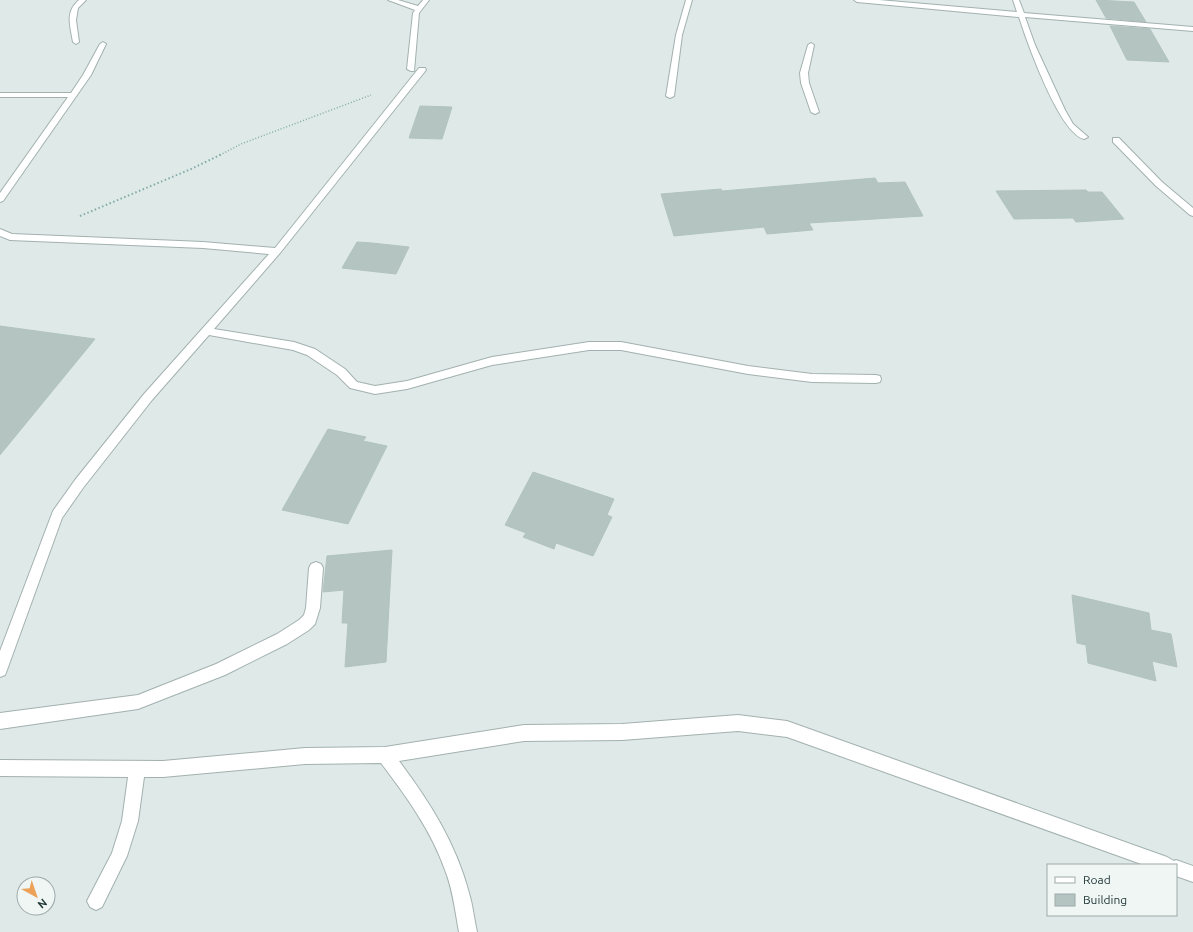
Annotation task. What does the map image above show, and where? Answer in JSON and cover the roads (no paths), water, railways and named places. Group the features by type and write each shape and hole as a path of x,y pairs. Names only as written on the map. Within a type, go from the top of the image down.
{"street":[{"path":"76,42 73,20 75,7 83,0"},
{"path":"391,0 419,10"},
{"path":"0,670 57,515 79,484 148,397 277,250 377,128 412,82 416,69 416,13 426,0"},
{"path":"670,96 679,35 689,0"},
{"path":"857,0 1023,16 1193,29"},
{"path":"1016,0 1023,16 1032,45 1061,110 1070,125 1084,137"},
{"path":"0,199 87,75 104,44"},
{"path":"811,45 804,73 805,83 815,112"},
{"path":"0,95 72,95"},
{"path":"1116,140 1159,184 1193,213"},
{"path":"0,232 10,236 189,244 277,250"},
{"path":"206,331 300,348 311,352 341,372 354,385 375,390 407,385 492,361 589,346 621,346 748,370 812,378 876,379"},
{"path":"0,721 138,702 220,670 282,639 304,626 310,619 313,608 316,568"},
{"path":"0,768 163,769 305,756 385,755 524,733 622,732 738,723 787,730 1164,864"},
{"path":"385,755 422,805 448,854 461,890 468,932"},
{"path":"96,901 119,856 130,821 137,768"},
{"path":"1177,868 1193,874"}]}
